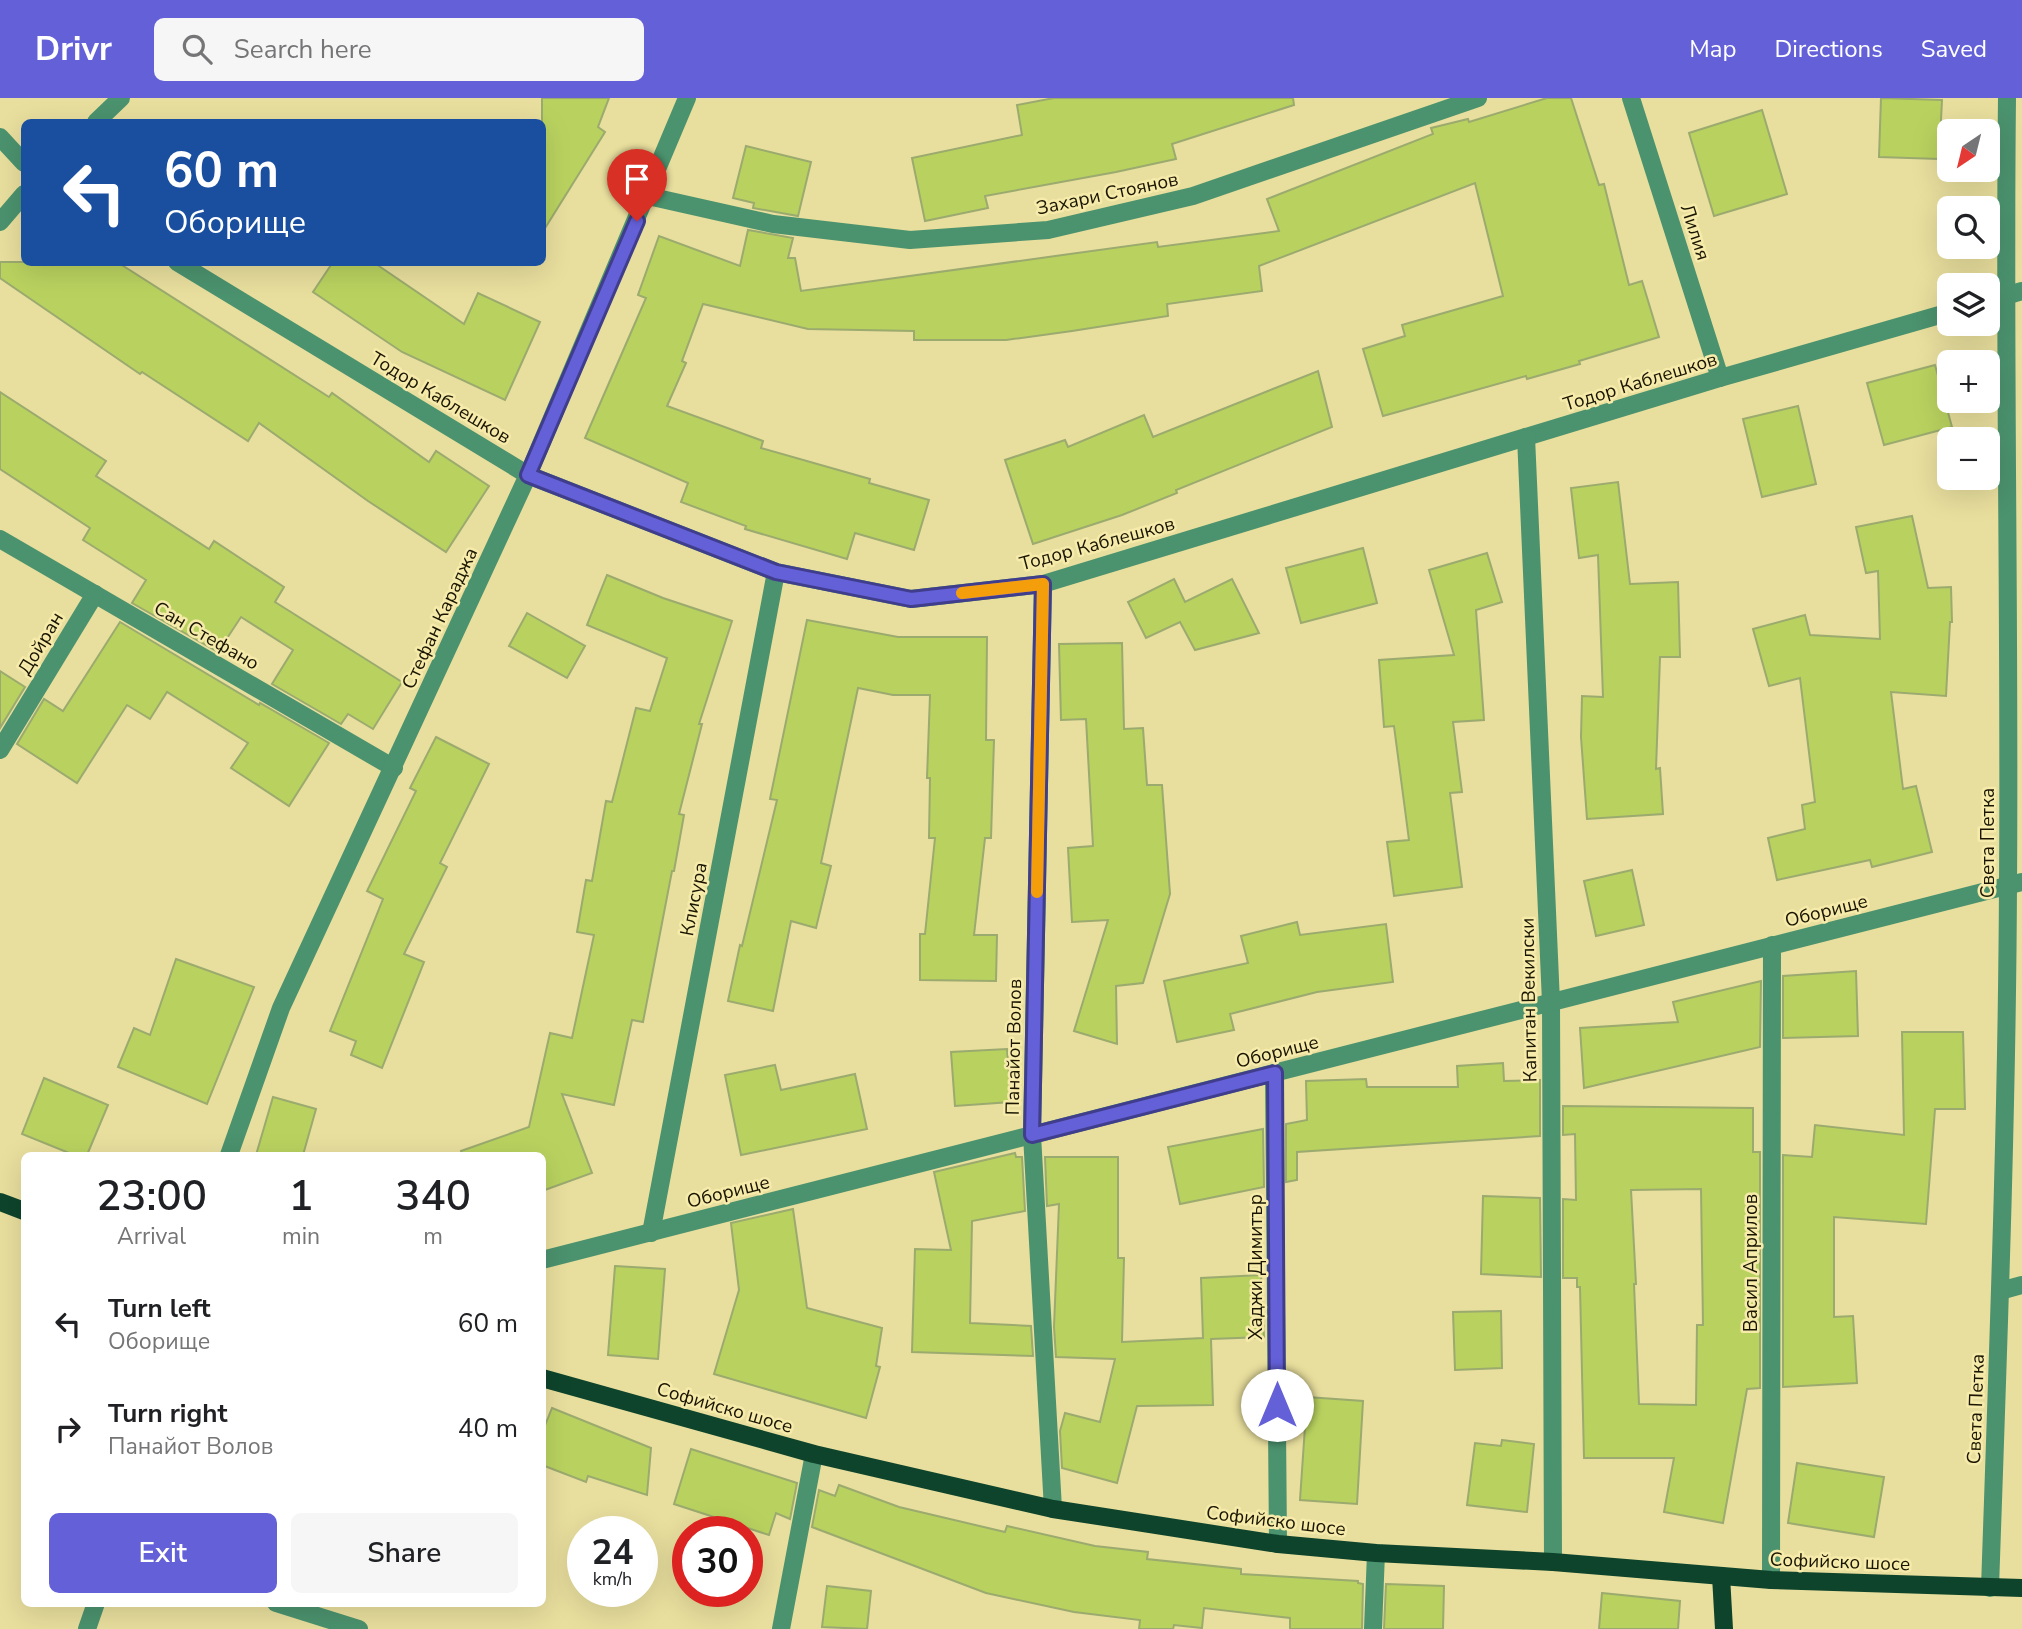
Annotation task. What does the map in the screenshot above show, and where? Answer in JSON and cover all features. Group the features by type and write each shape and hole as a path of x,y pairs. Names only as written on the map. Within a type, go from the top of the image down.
{"main road":[{"path":"0,1202 21,1210"},
{"name":"Софийско шосе","path":"546,1379 814,1454 1053,1509 1278,1544 1771,1580 2022,1588"},
{"path":"1721,1576 1724,1629"}],"street":[{"path":"99,119 121,98"},
{"name":"Стефан Караджа","path":"230,1152 281,1008 528,475 648,196 687,98"},
{"name":"Захари Стоянов","path":"648,196 773,224 910,240 1048,230 1193,196 1478,98"},
{"name":"Лилия","path":"1631,98 1720,378"},
{"name":"Света Петка","path":"1990,1588 2015,883 2005,296 2007,98"},
{"path":"0,137 21,160"},
{"path":"0,222 21,198"},
{"name":"Тодор Каблешков","path":"184,266 528,475 776,572 911,599 1043,584 1720,378 1937,316"},
{"name":"Капитан Векилски","path":"1525,437 1551,1002 1553,1562"},
{"name":"Сан Стефано","path":"0,539 394,768"},
{"name":"Клисура","path":"651,1233 776,572"},
{"name":"Панайот Волов","path":"1043,584 1032,1135 1053,1509"},
{"name":"Дойран","path":"0,750 95,594"},
{"name":"Оборище","path":"546,1260 2015,883"},
{"name":"Васил Априлов","path":"1771,1580 1772,945"},
{"name":"Хаджи Димитър","path":"1275,1073 1278,1544"},
{"path":"2000,1291 2022,1285"},
{"path":"781,1629 814,1454"},
{"path":"1373,1629 1376,1553"},
{"path":"87,1629 95,1607"},
{"path":"289,1607 359,1629"}],"building":[{"path":"542,98 609,98 598,127 605,132 546,227 546,119 542,119"},
{"path":"1054,98 1293,98 1294,105 1172,144 1176,159 985,196 988,208 925,221 912,158 1022,135 1017,105"},
{"path":"1547,98 1571,98 1599,185 1604,184 1629,285 1642,281 1659,337 1579,361 1580,364 1527,379 1526,376 1383,416 1363,349 1405,336 1402,325 1503,296 1475,183 1259,266 1262,291 1167,304 1168,316 1006,340 914,340 914,331 808,329 703,304 682,361 686,363 667,406 763,441 761,448 870,479 869,483 929,500 914,550 855,533 847,559 745,529 746,526 681,502 688,483 585,438 646,298 638,295 659,236 740,266 748,230 793,238 788,258 795,258 801,291 1157,242 1158,247 1279,231 1267,199 1433,134 1431,128 1468,119 1469,122"},
{"path":"1881,98 1942,100 1941,119 1937,119 1937,159 1879,157"},
{"path":"1762,110 1787,194 1714,216 1689,133"},
{"path":"746,146 811,162 798,216 753,208 754,203 733,198"},
{"path":"0,262 21,262 21,266 123,266 329,397 332,393 429,462 436,451 489,486 446,552 368,501 259,423 248,441 142,372 140,374 0,278"},
{"path":"330,266 379,266 464,324 478,293 540,322 505,400 402,352 313,292"},
{"path":"1935,365 1937,413 1948,413 1952,427 1937,427 1937,431 1884,445 1867,383"},
{"path":"1318,371 1332,427 1176,490 1177,493 1122,515 1033,544 1005,460 1065,440 1068,447 1144,415 1153,437"},
{"path":"0,392 106,461 96,476 209,549 214,541 284,587 275,602 402,682 373,729 348,714 341,724 272,684 293,650 241,617 218,652 132,603 146,580 83,540 90,528 0,469"},
{"path":"1798,406 1816,484 1762,497 1743,419"},
{"path":"1618,482 1630,584 1678,582 1680,657 1660,657 1656,769 1660,768 1663,814 1587,819 1581,737 1582,696 1603,697 1598,555 1579,558 1571,488"},
{"path":"1912,516 1928,588 1951,587 1952,622 1946,696 1891,692 1903,789 1916,786 1932,852 1872,867 1870,860 1777,880 1768,838 1805,829 1802,805 1815,802 1800,678 1769,686 1753,629 1805,615 1810,635 1880,639 1878,571 1866,573 1856,527"},
{"path":"1363,548 1377,603 1301,623 1286,568"},
{"path":"1487,553 1502,602 1476,610 1484,720 1453,722 1462,792 1450,793 1462,887 1394,896 1387,842 1409,840 1394,726 1384,727 1379,660 1454,655 1429,570"},
{"path":"607,575 663,598 732,621 699,724 702,724 679,814 684,815 643,1022 632,1020 614,1105 562,1094 592,1173 546,1190 546,1152 461,1151 529,1127 550,1033 572,1038 594,935 577,932 586,880 592,881 606,801 612,802 636,708 650,711 667,658 587,625"},
{"path":"1174,579 1185,602 1232,579 1259,633 1195,650 1180,622 1146,638 1128,602"},
{"path":"527,613 585,646 567,678 509,646"},
{"path":"807,620 898,637 987,637 986,740 994,740 991,838 985,838 974,935 997,935 996,981 920,980 920,934 925,934 935,838 929,838 930,778 927,778 930,695 893,695 858,688 821,863 831,866 816,928 791,921 773,1011 728,1001 777,800 770,799"},
{"path":"120,622 259,705 260,703 329,743 289,806 231,768 248,743 167,692 150,719 127,705 77,783 17,744 44,699 63,711"},
{"path":"1122,643 1124,729 1143,728 1147,785 1162,785 1170,894 1143,983 1116,986 1117,1044 1074,1031 1108,920 1072,922 1068,848 1093,846 1086,719 1061,720 1059,644"},
{"path":"0,671 25,687 0,728"},
{"path":"436,737 489,764 440,863 447,867 404,954 424,962 382,1068 351,1055 356,1041 330,1031 383,899 367,891 416,791 410,788"},
{"path":"1632,870 1644,925 1596,936 1584,881"},
{"path":"1297,922 1300,935 1386,924 1393,982 1317,992 1230,1014 1234,1030 1177,1042 1164,981 1248,963 1241,936"},
{"path":"176,959 254,987 207,1104 118,1067 134,1028 150,1035"},
{"path":"1856,971 1858,1036 1783,1038 1783,976"},
{"path":"1761,981 1760,1047 1584,1088 1580,1028 1678,1022 1673,1002"},
{"path":"1902,1032 1963,1032 1965,1109 1935,1109 1926,1224 1834,1217 1834,1317 1853,1316 1857,1383 1783,1387 1783,1155 1812,1157 1815,1125 1904,1135"},
{"path":"1007,1049 1011,1102 955,1106 951,1052"},
{"path":"1503,1063 1504,1081 1540,1080 1540,1136 1297,1152 1297,1180 1286,1182 1286,1124 1307,1120 1306,1081 1366,1079 1367,1087 1458,1087 1457,1066"},
{"path":"775,1065 781,1090 855,1074 867,1129 741,1155 725,1075"},
{"path":"44,1078 108,1105 88,1152 67,1152 22,1134"},
{"path":"273,1097 316,1109 304,1152 257,1152"},
{"path":"1563,1106 1753,1108 1753,1152 1760,1152 1760,1388 1747,1389 1723,1523 1664,1512 1674,1458 1584,1458 1580,1287 1577,1287 1577,1278 1563,1278 1563,1199 1576,1200 1575,1134 1563,1135","holes":["1701,1189 1703,1325 1697,1325 1696,1405 1639,1404 1631,1190"]},
{"path":"1263,1129 1264,1187 1180,1204 1168,1147"},
{"path":"1015,1153 1016,1157 1022,1157 1025,1211 972,1221 970,1323 1031,1326 1033,1356 912,1352 915,1249 951,1250 934,1172"},
{"path":"1045,1157 1118,1157 1118,1258 1124,1258 1122,1342 1203,1338 1201,1278 1261,1275 1264,1337 1211,1339 1213,1405 1137,1406 1117,1483 1062,1468 1060,1431 1065,1413 1100,1422 1115,1359 1056,1357 1054,1327 1059,1204 1047,1206"},
{"path":"1483,1196 1540,1198 1541,1277 1481,1274"},
{"path":"793,1209 807,1308 882,1328 876,1366 880,1367 866,1418 714,1374 739,1290 731,1223"},
{"path":"615,1266 665,1269 658,1359 608,1355"},
{"path":"1501,1311 1502,1368 1455,1370 1453,1312"},
{"path":"1307,1397 1363,1401 1357,1504 1300,1500"},
{"path":"552,1408 651,1448 647,1495 588,1476 586,1482 546,1467 546,1423"},
{"path":"1502,1440 1534,1444 1527,1512 1467,1505 1475,1443 1501,1446"},
{"path":"691,1449 797,1483 790,1519 776,1513 769,1535 763,1533 763,1516 711,1516 674,1504"},
{"path":"1797,1463 1884,1477 1874,1537 1788,1523"},
{"path":"839,1485 899,1507 1005,1532 1007,1526 1095,1546 1148,1552 1147,1559 1241,1569 1241,1574 1358,1581 1363,1584 1362,1629 1290,1629 1290,1618 1204,1608 1202,1628 1174,1625 1173,1629 1139,1629 1140,1620 1074,1612 986,1593 812,1527 819,1490 835,1496"},
{"path":"1386,1584 1444,1586 1443,1629 1384,1629"},
{"path":"827,1586 871,1591 867,1629 822,1627"},
{"path":"1602,1593 1680,1601 1678,1629 1599,1629"}],"slow traffic":[{"path":"962,593 1043,584 1037,892"}],"route":[{"path":"637,221 528,475 776,572 911,599 1043,584 1032,1135 1275,1073 1277,1405"}]}
